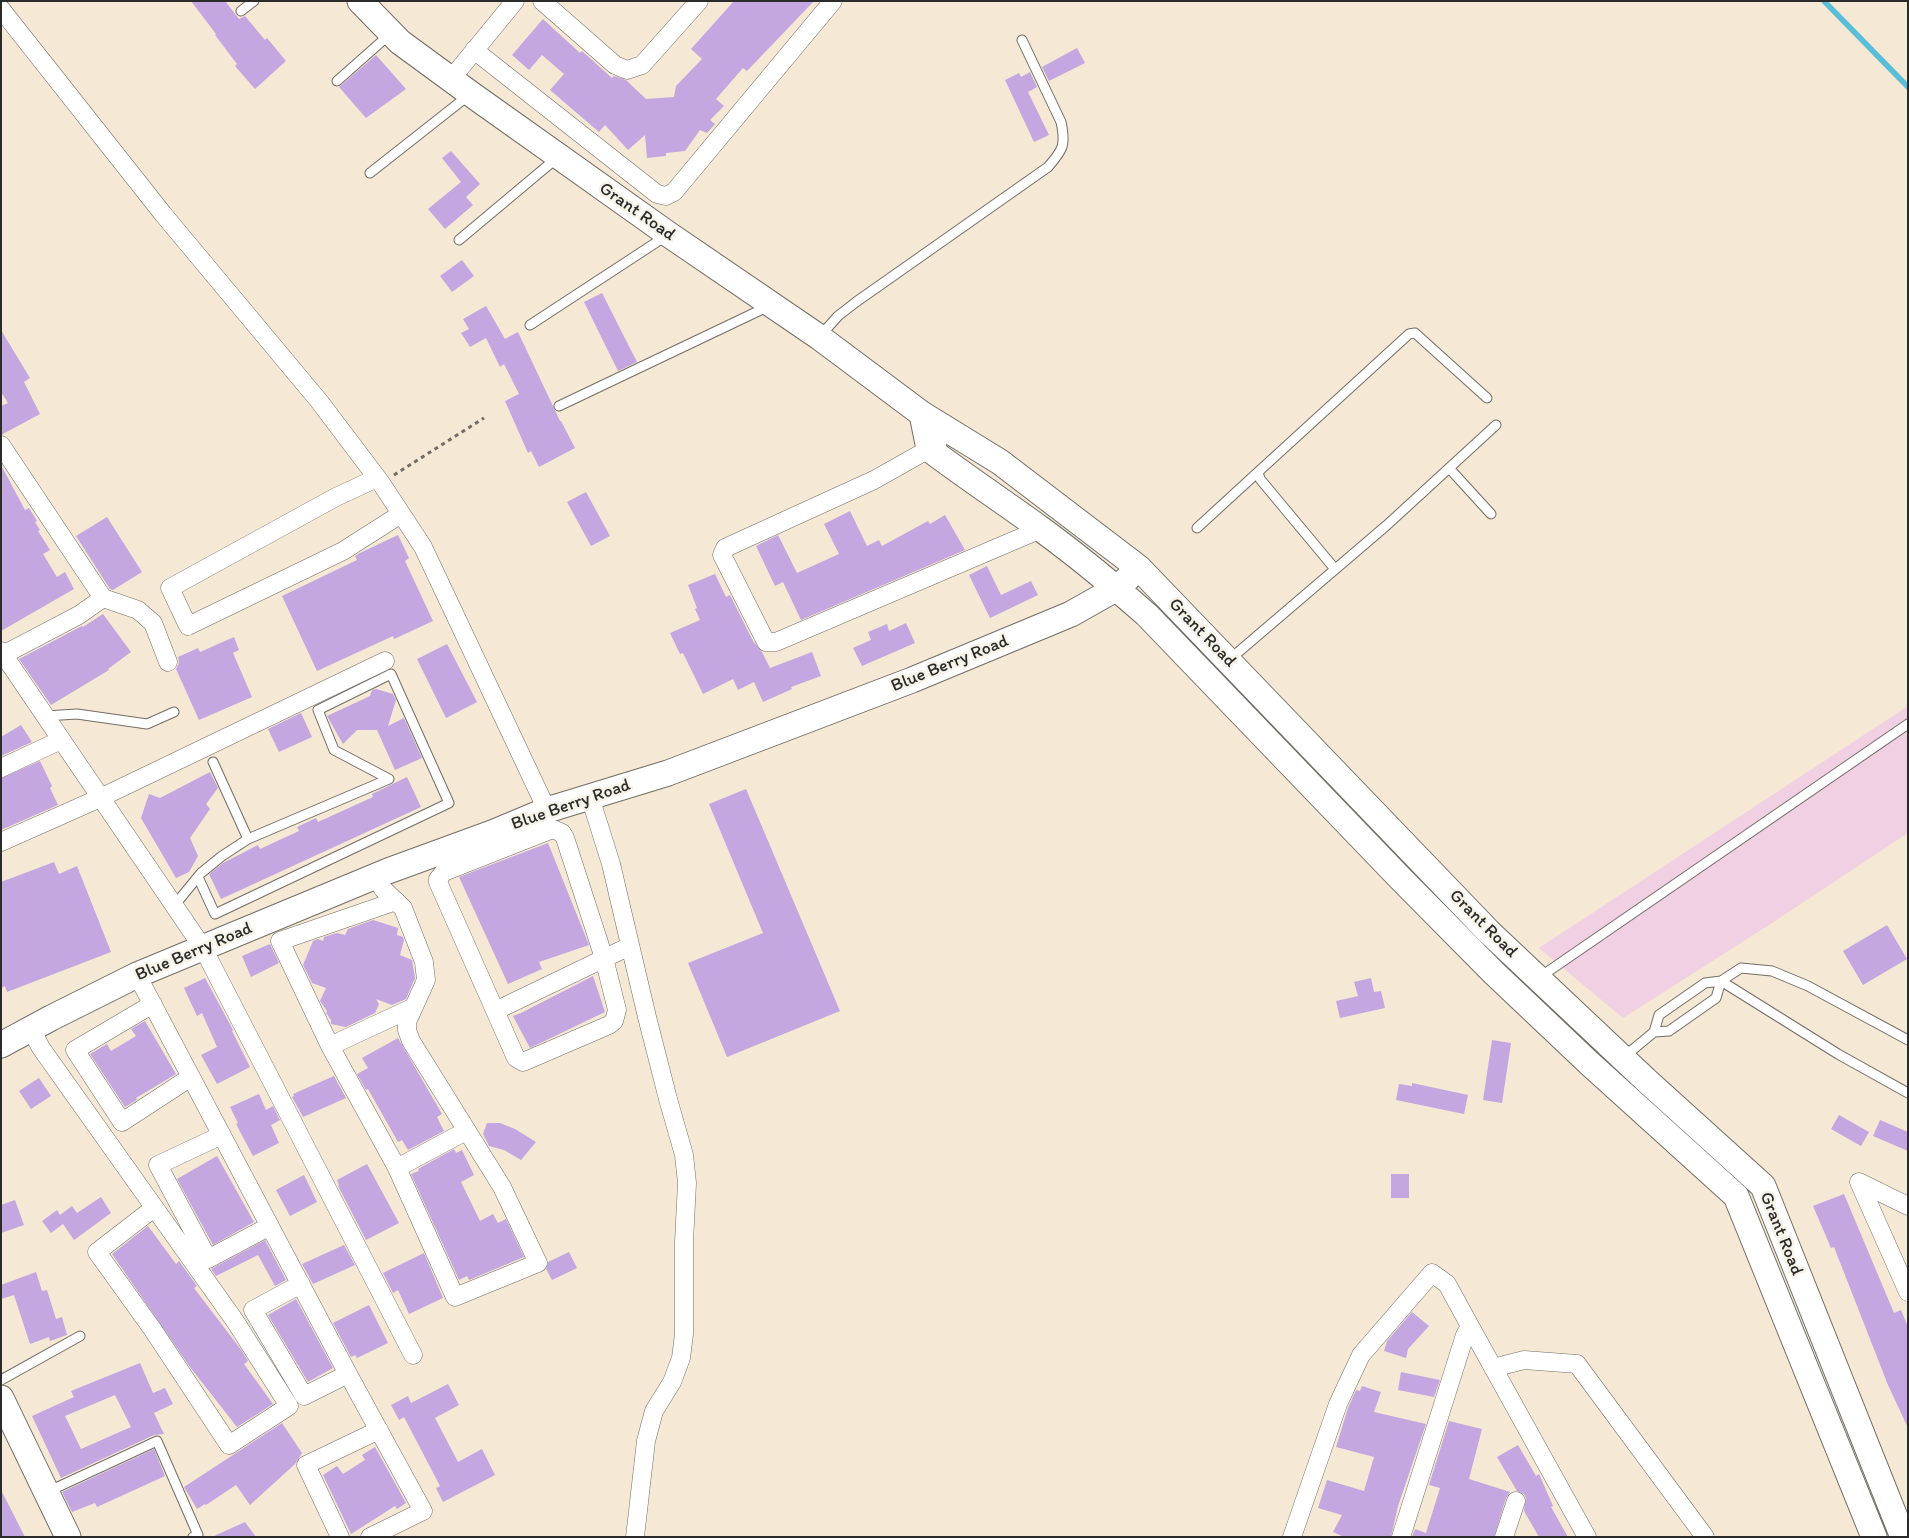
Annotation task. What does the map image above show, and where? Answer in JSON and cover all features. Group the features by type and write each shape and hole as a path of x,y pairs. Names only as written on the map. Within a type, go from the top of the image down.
{"main road":[{"name":"Grant Road","path":"360,1 400,42 471,94 558,157 819,338 922,414 1000,462 1139,568 1489,932 1763,1186 1903,1537"},
{"path":"922,414 929,449"},
{"name":"Grant Road","path":"929,449 967,478 1041,529 1117,588 1147,615 1494,973 1589,1063 1736,1196 1874,1537"},
{"name":"Blue Berry Road","path":"1,1045 138,975 382,874 547,810 668,773 912,680 1071,614 1117,588 1139,568"},
{"path":"2,1403 68,1537"}],"street":[{"path":"451,78 515,1"},
{"path":"542,1 615,66 627,70 642,65 699,1"},
{"path":"474,50 657,194 666,196 674,192 833,1"},
{"path":"1,9 163,214 319,401 379,481 423,547 547,810"},
{"path":"948,430 929,449 874,480 725,548 722,555 766,642 776,642 1041,529"},
{"path":"1,445 103,598 138,610 153,623 168,662"},
{"path":"379,481 336,497 170,588 188,626 343,551 401,514"},
{"path":"103,598 79,615 2,654 203,948 413,1355"},
{"path":"1,842 100,798 385,660"},
{"path":"1,768 62,740"},
{"path":"590,797 611,864 668,1100 684,1155 687,1183 684,1242 684,1334 681,1358 672,1382 654,1411 646,1441 635,1537"},
{"path":"553,829 557,830 565,838 604,958 617,1010 614,1021 609,1025 522,1062 516,1058 438,882 438,878 444,872 553,829"},
{"path":"382,874 383,889 403,908 424,962 426,973 426,980 407,1022 407,1030 411,1041 502,1187 538,1263 455,1297 397,1168 330,1046 280,941 396,902"},
{"path":"495,1011 630,946"},
{"path":"138,975 348,1374 423,1511 370,1537"},
{"path":"153,1004 75,1050 122,1122 191,1077"},
{"path":"330,1046 414,1007"},
{"path":"31,1029 41,1048 235,1321 289,1406 229,1445 153,1330 97,1252 154,1208"},
{"path":"397,1168 466,1131"},
{"path":"222,1135 158,1165 208,1259 270,1226"},
{"path":"1908,1206 1859,1182 1908,1292"},
{"path":"1292,1537 1338,1404 1361,1356 1432,1273 1447,1284 1587,1537"},
{"path":"301,1284 253,1310 304,1396 348,1374"},
{"path":"1401,1537 1465,1335 1470,1326"},
{"path":"1493,1368 1524,1360 1576,1364 1705,1537"},
{"path":"340,1537 306,1465 379,1430"},
{"path":"1504,1537 1516,1501"}],"lane":[{"path":"241,11 254,1"},
{"path":"338,81 391,33"},
{"path":"819,338 838,316 856,302 1048,168 1057,157 1063,148 1064,134 1061,122 1022,40"},
{"path":"370,173 471,94"},
{"path":"459,240 558,157"},
{"path":"530,325 668,234"},
{"path":"559,406 772,305"},
{"path":"1197,528 1409,334 1415,333 1487,398"},
{"path":"1228,660 1387,525 1496,425"},
{"path":"1449,468 1491,514"},
{"path":"1258,472 1260,479 1335,569"},
{"path":"174,906 198,877 222,856 248,839 389,779 334,750 318,710 391,674 449,803 215,914 198,877"},
{"path":"45,716 78,714 147,724 174,712"},
{"path":"1538,978 1908,724"},
{"path":"214,762 248,839"},
{"path":"1623,1058 1654,1032 1659,1015 1705,983 1721,981 1741,968 1772,971 1808,986 1906,1036"},
{"path":"1654,1032 1669,1031 1716,998 1721,981"},
{"path":"1721,981 1838,1054 1908,1093"},
{"path":"1,1380 80,1336"},
{"path":"47,1492 157,1441 198,1534 193,1537"}],"path":[{"path":"379,481 484,418"}],"shaded area":[{"path":"1908,706 1908,833 1772,923 1623,1018 1539,948"}],"building":[{"path":"191,1 225,1 239,19 245,16 286,61 255,89 235,66 237,64"},
{"path":"734,1 814,1 747,71 743,68 716,99 724,106 710,120 715,124 707,133 700,130 685,151 666,153 666,156 647,158 645,135 628,150 605,125 599,132 550,90 564,74 542,55 529,70 512,55 543,19 580,53 582,51 612,78 614,76 626,80 646,99 674,97 676,86 702,59 691,49"},
{"path":"1077,48 1085,63 1049,81 1042,67"},
{"path":"376,55 406,89 366,118 339,87"},
{"path":"1030,72 1037,87 1028,92 1049,135 1034,142 1005,80 1019,73 1021,77"},
{"path":"451,151 480,184 466,197 473,205 445,229 428,209 461,182 442,158"},
{"path":"462,260 474,276 452,292 440,276"},
{"path":"602,293 637,362 618,371 584,302"},
{"path":"486,306 505,339 518,332 560,421 575,448 539,467 531,451 528,453 505,401 519,394 504,364 500,367 486,338 470,347 461,333 469,329 463,319"},
{"path":"1,330 30,378 24,382 40,414 1,435 1,406 8,403 1,392"},
{"path":"1,465 25,510 29,508 37,521 35,522 40,530 38,531 50,550 43,554 57,577 65,572 74,589 1,631"},
{"path":"586,492 610,536 591,546 567,502"},
{"path":"850,511 867,546 879,540 882,546 928,521 930,524 945,515 965,550 801,620 783,582 775,586 756,546 778,535 797,573 839,554 824,524"},
{"path":"107,517 142,572 113,590 110,589 76,536"},
{"path":"398,535 409,558 405,561 433,621 394,639 393,636 317,671 282,596 357,560 355,556"},
{"path":"987,566 1001,595 1031,581 1038,595 990,618 969,575"},
{"path":"715,574 726,597 730,595 753,641 762,652 770,668 812,652 821,676 791,687 792,689 763,702 754,682 738,690 733,679 703,694 683,653 680,654 670,633 700,620 688,585"},
{"path":"103,614 131,652 109,670 51,705 19,659 83,627"},
{"path":"906,623 915,643 862,666 853,648 871,640 868,632 887,624 889,631"},
{"path":"234,637 239,650 233,653 252,697 199,720 176,669 179,663 178,657 198,648 200,652"},
{"path":"447,644 477,702 446,718 417,659"},
{"path":"376,689 393,694 396,700 388,726 404,718 422,758 395,770 377,730 357,730 343,744 327,716 370,696 372,690"},
{"path":"301,713 312,737 279,752 268,729"},
{"path":"21,725 32,742 1,756 1,737"},
{"path":"40,761 52,786 50,788 58,805 1,830 1,778"},
{"path":"210,772 218,788 206,804 210,809 190,838 198,856 189,872 176,878 141,818 149,794 160,798"},
{"path":"407,777 421,807 221,899 209,874 223,863 258,845 260,849 299,831 297,827 316,818 318,822 373,797 372,794"},
{"path":"746,789 840,1011 727,1057 688,963 763,933 709,804"},
{"path":"548,843 589,945 539,962 542,969 508,984 459,877"},
{"path":"54,862 59,874 77,866 111,952 7,992 5,986 1,988 1,882"},
{"path":"373,920 398,928 397,935 403,937 404,940 400,955 412,960 415,978 406,999 392,1005 376,999 379,1004 375,1013 346,1027 331,1024 331,1020 326,1013 327,1011 320,1001 326,988 312,983 303,965 313,941 318,939 323,941 324,937 337,933 345,935 348,929"},
{"path":"1887,925 1907,959 1863,985 1843,951"},
{"path":"270,944 279,963 251,977 242,956"},
{"path":"593,976 605,1012 530,1048 513,1016"},
{"path":"205,978 233,1030 250,1067 217,1084 201,1055 217,1047 202,1013 197,1016 184,988"},
{"path":"1371,978 1374,992 1381,991 1385,1008 1340,1018 1336,1001 1358,996 1354,982"},
{"path":"145,1021 176,1074 136,1098 137,1100 125,1107 90,1054 107,1044 111,1051 136,1036 131,1029"},
{"path":"398,1038 442,1114 437,1117 444,1131 408,1150 402,1140 398,1142 368,1089 366,1090 357,1074 368,1068 362,1058"},
{"path":"1492,1040 1511,1043 1502,1103 1483,1100"},
{"path":"334,1076 346,1098 303,1117 292,1097 294,1096 293,1094"},
{"path":"39,1078 51,1096 31,1109 19,1091"},
{"path":"1412,1083 1468,1095 1464,1114 1396,1100 1399,1084 1412,1086"},
{"path":"259,1094 266,1110 273,1106 280,1120 271,1125 279,1143 253,1156 236,1124 238,1123 230,1107"},
{"path":"1839,1115 1869,1132 1861,1146 1831,1129"},
{"path":"1880,1120 1908,1132 1908,1151 1873,1136"},
{"path":"487,1123 500,1123 515,1129 536,1142 521,1160 504,1150 489,1146 483,1134"},
{"path":"454,1149 456,1153 462,1150 474,1175 461,1182 480,1221 493,1214 498,1223 506,1219 524,1257 469,1280 467,1276 459,1280 411,1174"},
{"path":"217,1156 254,1222 213,1245 177,1179"},
{"path":"367,1164 399,1223 366,1240 338,1186 337,1180"},
{"path":"1391,1174 1409,1174 1409,1198 1391,1198"},
{"path":"304,1175 317,1202 290,1216 276,1190"},
{"path":"1844,1194 1894,1313 1901,1310 1908,1327 1908,1428 1888,1385 1834,1247 1831,1248 1813,1206"},
{"path":"101,1197 111,1213 74,1240 63,1224 51,1233 42,1221 57,1210 60,1215 72,1206 77,1213"},
{"path":"15,1200 24,1225 1,1233 1,1205"},
{"path":"148,1226 176,1264 179,1261 197,1286 194,1288 242,1351 248,1361 244,1364 273,1404 237,1427 190,1367 112,1254"},
{"path":"265,1240 286,1280 275,1286 258,1255 216,1276 211,1269"},
{"path":"344,1245 355,1265 313,1284 302,1264"},
{"path":"569,1252 577,1268 552,1280 546,1269 548,1262"},
{"path":"424,1253 443,1298 409,1314 398,1290 393,1293 383,1273"},
{"path":"36,1272 42,1291 47,1290 56,1319 62,1317 67,1335 50,1341 49,1337 30,1344 14,1295 1,1299 1,1285"},
{"path":"296,1299 333,1368 308,1382 268,1315"},
{"path":"369,1305 388,1343 357,1358 355,1355 351,1357 333,1323"},
{"path":"1412,1312 1429,1326 1408,1349 1406,1358 1384,1351 1387,1341"},
{"path":"140,1363 153,1393 165,1388 173,1404 154,1413 164,1434 154,1435 61,1478 32,1416 74,1397 71,1391","holes":["115,1395 131,1427 81,1449 65,1416"]},
{"path":"1401,1372 1440,1380 1434,1397 1398,1390"},
{"path":"448,1384 459,1405 435,1418 458,1462 482,1449 495,1475 443,1502 436,1488 440,1486 404,1417 399,1420 391,1405 408,1396 411,1403"},
{"path":"1362,1386 1381,1392 1374,1412 1426,1424 1398,1506 1391,1537 1344,1537 1333,1532 1342,1515 1318,1508 1327,1480 1364,1491 1374,1457 1336,1447 1348,1408 1356,1390 1360,1391"},
{"path":"1449,1421 1482,1429 1469,1479 1510,1492 1506,1498 1494,1537 1412,1537 1415,1529 1426,1533 1440,1488 1429,1485"},
{"path":"282,1423 302,1453 295,1464 250,1505 236,1485 197,1509 184,1487"},
{"path":"1518,1445 1536,1476 1539,1474 1553,1506 1551,1507 1568,1537 1539,1537 1524,1511 1526,1498 1524,1494 1517,1491 1497,1457"},
{"path":"375,1447 406,1503 397,1509 395,1506 351,1534 323,1475 337,1466 343,1474 365,1460 362,1455"},
{"path":"154,1449 165,1476 97,1507 95,1503 72,1512 62,1492"},
{"path":"1,1490 25,1537 1,1537"},
{"path":"245,1522 256,1537 212,1537"}],"waterway":[{"path":"1824,1 1908,87"}]}
